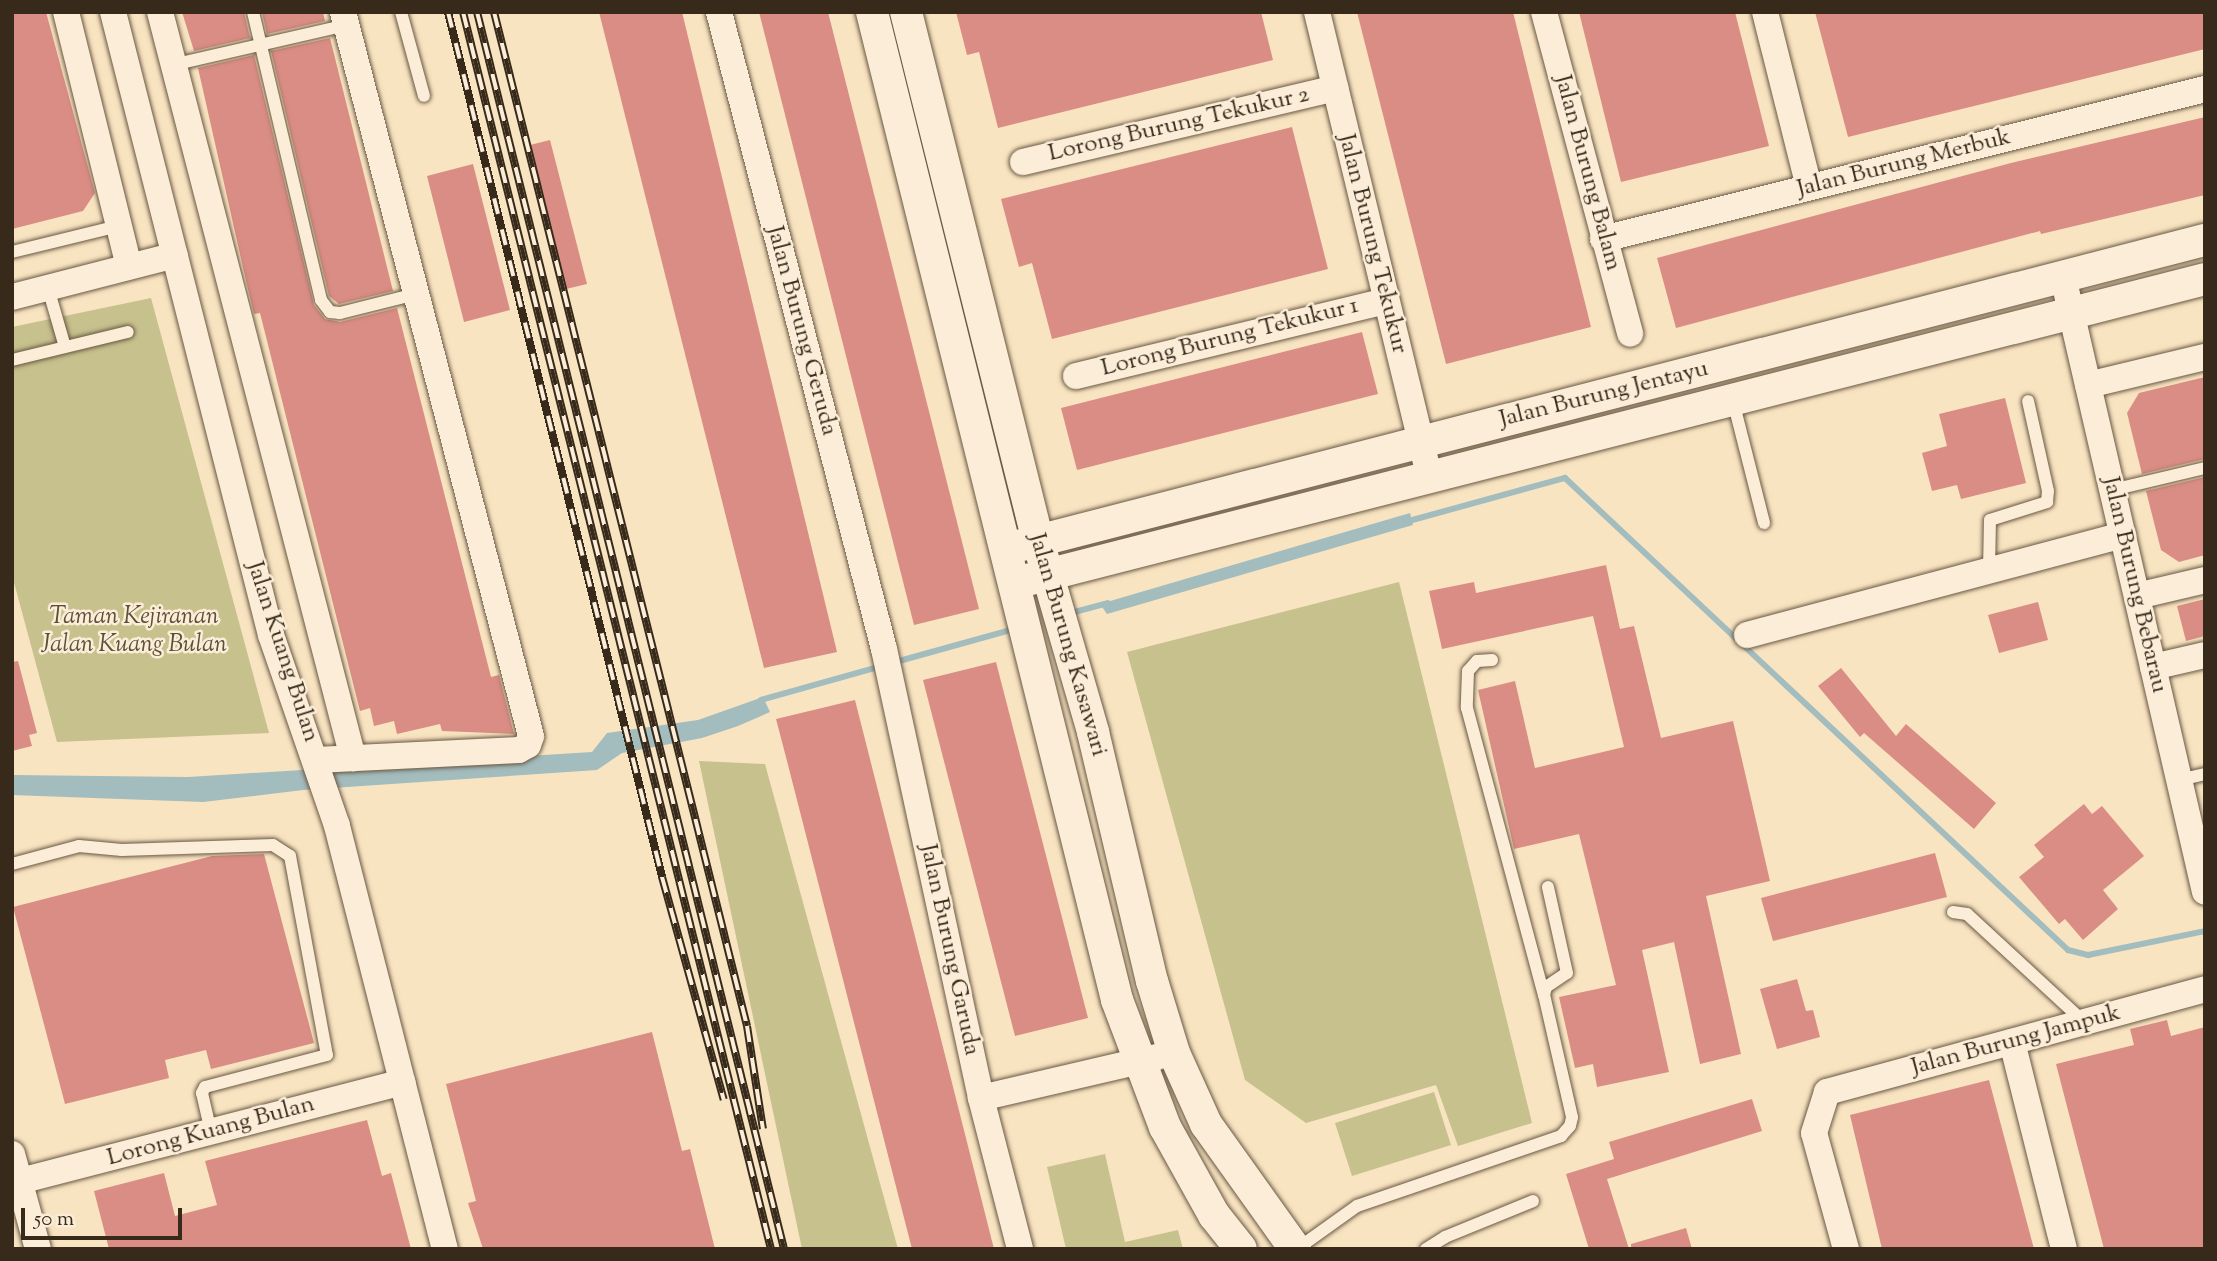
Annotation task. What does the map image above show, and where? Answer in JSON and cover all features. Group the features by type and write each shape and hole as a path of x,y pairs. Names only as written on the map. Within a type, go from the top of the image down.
{"street":[{"path":"66,12 129,267"},
{"name":"Jalan Kuang Bulan","path":"113,12 271,635 317,761 337,826 445,1249"},
{"path":"160,12 353,758"},
{"name":"Jalan Burung Geruda","path":"719,12 884,649"},
{"name":"Jalan Burung Kasawari","path":"872,12 1117,1000 1137,1062 1188,1171 1241,1249"},
{"name":"Jalan Burung Kasawari","path":"906,12 1038,541 1069,644 1174,1053 1206,1124 1296,1249"},
{"name":"Jalan Burung Tekukur","path":"1317,12 1429,476"},
{"name":"Jalan Burung Balam","path":"1544,12 1630,334"},
{"path":"1765,12 1809,187"},
{"path":"317,761 520,750 528,745 531,736 345,18"},
{"name":"Lorong Burung Tekukur 2","path":"1023,162 1335,88"},
{"name":"Jalan Burung Merbuk","path":"1603,239 2205,89"},
{"name":"Jalan Burung Jentayu","path":"1004,551 2205,240"},
{"path":"12,297 174,255"},
{"name":"Jalan Burung Bebarau","path":"2063,277 2205,892"},
{"name":"Jalan Burung Jentayu","path":"1016,598 1429,476 2205,279"},
{"name":"Lorong Burung Tekukur 1","path":"1076,376 1385,301"},
{"path":"2088,385 2205,356"},
{"path":"1747,635 2123,536"},
{"path":"2137,596 2205,580"},
{"name":"Jalan Burung Garuda","path":"884,649 981,1098 1020,1249"},
{"path":"2153,667 2205,655"},
{"name":"Jalan Burung Jampuk","path":"1846,1249 1814,1133 1827,1091 2086,1024 2205,989"},
{"path":"2012,1042 2064,1249"},
{"path":"981,1098 1174,1053"},
{"name":"Lorong Kuang Bulan","path":"20,1181 402,1082"},
{"path":"12,1154 38,1249"}],"lane":[{"path":"253,12 321,300 330,312 340,313 416,294"},
{"path":"401,12 424,96"},
{"path":"172,65 261,44 345,18"},
{"path":"12,252 119,226"},
{"path":"48,288 65,347"},
{"path":"12,360 128,332"},
{"path":"1732,398 1764,523"},
{"path":"1989,571 1990,520 2047,502 2048,491 2028,401"},
{"path":"2112,490 2205,468"},
{"path":"1296,1249 1357,1206 1561,1136 1572,1117 1544,995 1467,708 1468,671 1477,661 1492,660"},
{"path":"2179,780 2205,774"},
{"path":"12,864 79,846 122,850 274,845 290,856 327,1055 205,1087 202,1093 211,1132"},
{"path":"1544,995 1546,987 1567,973 1548,887"},
{"path":"1953,912 1967,914 1978,923 2086,1024"},
{"path":"1426,1249 1445,1237 1533,1201"}],"green space":[{"name":"Taman Kejiranan Jalan Kuang Bulan","path":"151,298 269,733 57,742 12,575 12,327"},
{"path":"1399,582 1532,1123 1458,1146 1436,1085 1306,1123 1245,1080 1127,652"},
{"path":"699,761 765,764 898,1249 802,1249"},
{"path":"1434,1092 1451,1145 1352,1176 1335,1123"},
{"path":"1105,1154 1125,1242 1178,1230 1183,1249 1066,1249 1047,1167"}],"water":[{"path":"1410,513 1413,525 1107,614 1100,604"},
{"path":"763,697 770,712 702,738 622,753 597,770 303,790 203,802 12,795 12,775 188,777 592,752 607,733 698,720"}],"building":[{"path":"12,12 46,12 95,193 83,211 12,229"},
{"path":"182,12 244,12 250,38 194,51"},
{"path":"262,12 323,12 325,21 267,34"},
{"path":"599,12 682,12 837,652 764,668"},
{"path":"759,12 828,12 979,609 914,625"},
{"path":"956,12 1261,12 1273,60 998,128 979,52 967,55"},
{"path":"1357,12 1513,12 1591,327 1446,364"},
{"path":"1579,12 1735,12 1769,146 1621,182"},
{"path":"1815,12 2205,12 2205,49 1848,137"},
{"path":"330,38 393,291 339,304 329,296 271,51"},
{"path":"254,55 314,305 325,319 340,322 397,308 491,677 499,675 514,734 442,731 440,724 397,734 394,721 374,726 370,708 360,711 260,313 254,314 198,68"},
{"path":"2205,117 2205,195 2041,234 2040,231 1676,328 1657,258 2011,163"},
{"path":"1292,127 1328,269 1052,339 1032,263 1019,267 1001,199"},
{"path":"550,140 587,284 566,289 530,145"},
{"path":"473,164 510,310 464,322 427,176"},
{"path":"1362,332 1378,394 1077,470 1061,408"},
{"path":"2205,377 2205,459 2142,474 2127,413 2139,393"},
{"path":"2005,398 2026,483 1961,499 1957,485 1932,491 1922,453 1947,446 1939,414"},
{"path":"2205,477 2205,555 2179,562 2161,550 2146,491"},
{"path":"1606,565 1620,629 1634,626 1661,738 1733,721 1770,881 1706,896 1741,1054 1700,1064 1674,942 1642,950 1669,1072 1597,1087 1593,1064 1575,1068 1559,997 1616,985 1579,834 1514,849 1478,690 1515,681 1535,768 1624,747 1593,616 1442,649 1429,591 1474,582 1476,593"},
{"path":"2205,599 2205,636 2186,641 2177,606"},
{"path":"2038,602 2048,640 1999,653 1988,615"},
{"path":"18,661 37,733 29,735 32,746 12,751 12,662"},
{"path":"996,662 1088,1018 1015,1036 923,680"},
{"path":"1841,668 1896,736 1906,724 1996,803 1974,829 1864,733 1860,737 1818,686"},
{"path":"855,700 994,1249 912,1249 776,719"},
{"path":"2084,804 2092,814 2102,806 2144,856 2103,890 2118,909 2083,940 2065,919 2059,924 2019,877 2044,857 2034,845"},
{"path":"1935,853 1947,897 1773,941 1761,898"},
{"path":"264,854 314,1043 211,1069 206,1050 165,1060 169,1078 65,1104 13,907 212,856"},
{"path":"1797,979 1806,1011 1813,1010 1820,1037 1777,1049 1760,989"},
{"path":"2167,1020 2171,1036 2205,1027 2205,1249 2104,1249 2056,1064 2134,1045 2130,1029"},
{"path":"652,1032 682,1151 690,1149 715,1249 483,1249 468,1203 476,1201 446,1084"},
{"path":"1989,1080 2034,1249 1882,1249 1850,1115"},
{"path":"1752,1099 1762,1131 1607,1179 1629,1249 1589,1249 1566,1174 1614,1159 1609,1142"},
{"path":"367,1120 382,1176 391,1173 411,1249 109,1249 94,1191 164,1173 175,1216 217,1205 205,1161"},
{"path":"1686,1228 1692,1249 1631,1249 1631,1244"}],"waterway":[{"path":"1405,522 1565,478 2068,950 2088,955 2205,931"},
{"path":"1067,614 1108,603"},
{"path":"892,663 1017,628"},
{"path":"761,700 882,666"}],"railway":[{"path":"448,12 662,877 724,1100"},
{"path":"463,12 771,1249"},
{"path":"477,12 784,1249"},
{"path":"494,12 747,1026 763,1129"}]}
